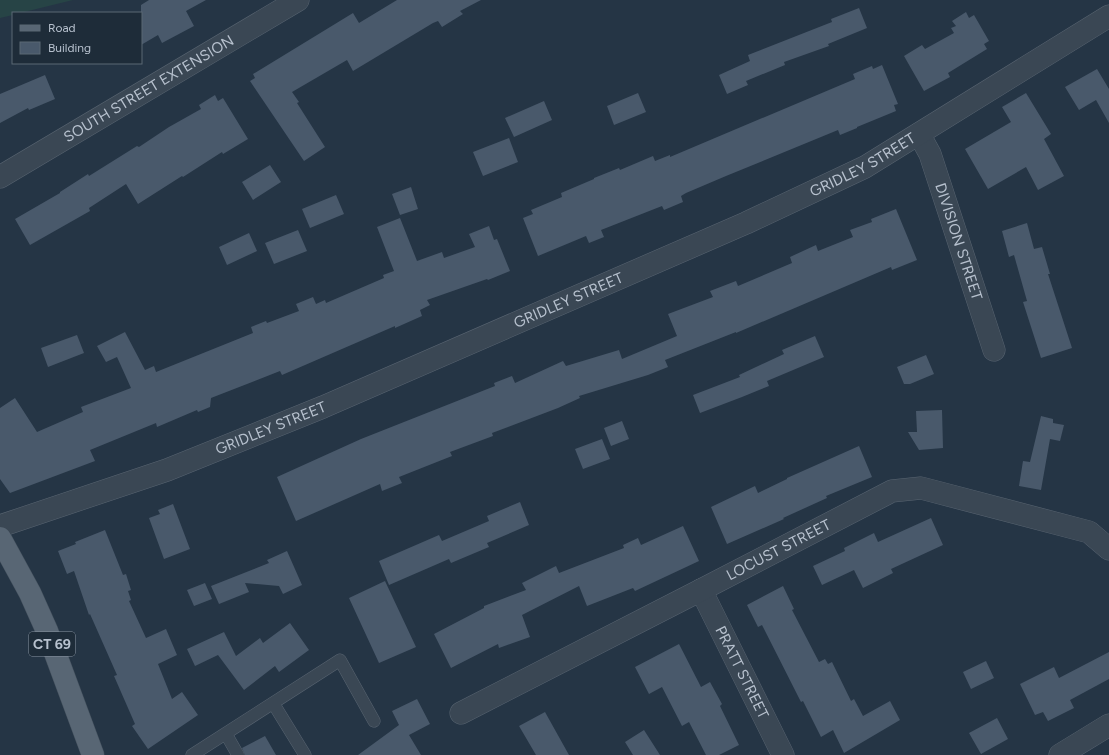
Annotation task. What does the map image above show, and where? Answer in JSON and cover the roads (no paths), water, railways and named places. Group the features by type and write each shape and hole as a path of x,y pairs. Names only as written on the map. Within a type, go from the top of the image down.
{"main road":[{"name":"CT 69","path":"0,538 30,594 47,631 93,755"}],"street":[{"name":"SOUTH STREET EXTENSION","path":"0,177 298,0"},
{"name":"GRIDLEY STREET","path":"0,526 168,470 323,407 746,223 865,168 1109,16"},
{"name":"DIVISION STREET","path":"919,134 930,154 994,350"},
{"name":"LOCUST STREET","path":"461,713 892,491 920,488 1089,532 1109,549"},
{"name":"PRATT STREET","path":"701,590 783,755"},
{"path":"1060,755 1109,725"}],"lane":[{"path":"192,755 340,660 374,721"},
{"path":"273,703 305,755"},
{"path":"226,734 238,755"}]}
